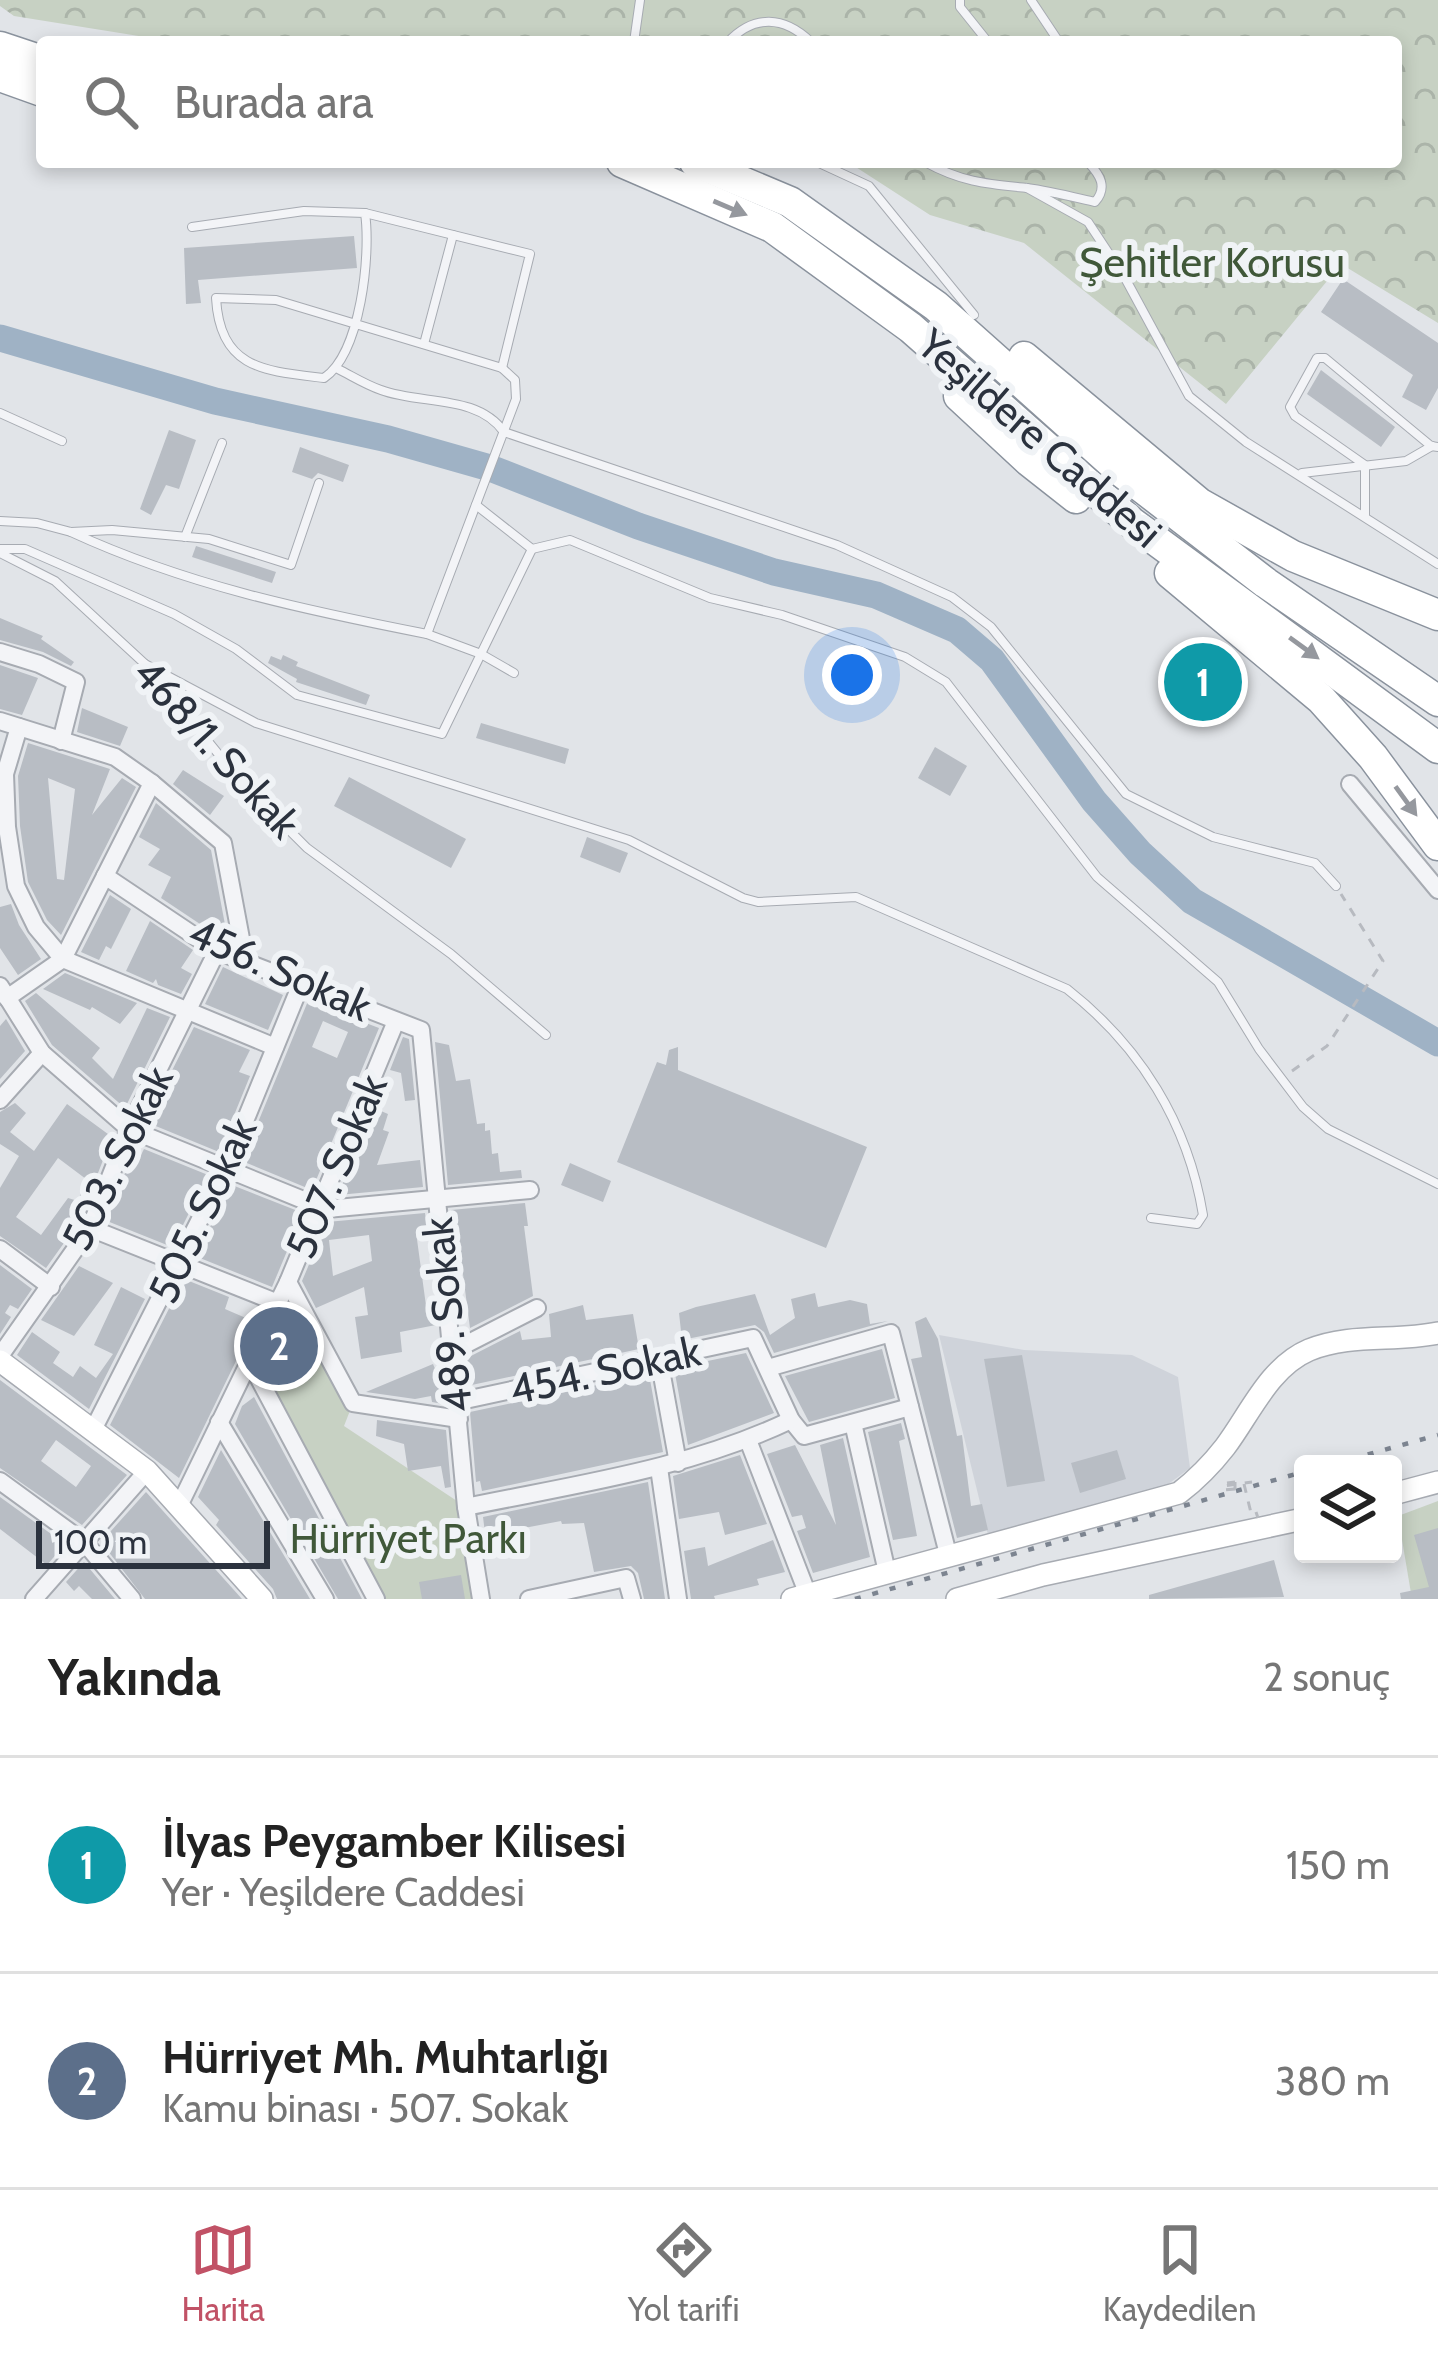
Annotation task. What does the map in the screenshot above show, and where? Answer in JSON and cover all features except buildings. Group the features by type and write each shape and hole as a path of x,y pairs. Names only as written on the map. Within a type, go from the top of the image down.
{"highway":[{"path":"0,47 36,59"},
{"path":"0,76 36,89"},
{"name":"Yeşildere Caddesi","path":"636,168 772,227 911,328 1131,522 1438,748"},
{"name":"Yeşildere Caddesi","path":"709,168 790,202 935,306 1122,472 1383,667 1438,701"},
{"path":"790,202 974,315 1199,503 1293,556 1438,615"},
{"path":"911,328 962,400 1029,461 1277,659 1334,712 1438,845"}],"street":[{"path":"0,652 76,682 61,741"},
{"path":"0,721 115,758 223,843 245,960"},
{"path":"19,727 5,774 7,827 16,886 36,927 63,959 275,1047"},
{"path":"152,783 63,959 4,992 42,1053 129,1129 317,1208 530,1190"},
{"path":"1350,784 1438,890"},
{"name":"456. Sokak","path":"105,876 217,951 421,1030"},
{"name":"503. Sokak","path":"0,1358 90,1228 129,1129 217,951"},
{"name":"505. Sokak","path":"93,1430 225,1170 301,984"},
{"name":"507. Sokak","path":"180,1504 288,1282 396,1021"},
{"name":"489. Sokak","path":"421,1030 466,1507 481,1599"},
{"path":"0,1100 42,1053"},
{"path":"90,1228 278,1304"},
{"path":"0,1249 51,1287"},
{"path":"288,1282 353,1403 458,1411"},
{"path":"451,1352 537,1308"},
{"path":"910,1407 804,1436 790,1420 768,1368 891,1333 948,1554"},
{"path":"748,1440 800,1597 1178,1493 1201,1476 1288,1362 1310,1349 1338,1342 1438,1333"},
{"name":"454. Sokak","path":"458,1411 753,1338 768,1368"},
{"path":"0,1358 147,1471 262,1599"},
{"path":"659,1359 678,1463"},
{"path":"249,1360 376,1599"},
{"path":"466,1507 678,1463 748,1440 790,1420"},
{"path":"219,1422 325,1599"},
{"path":"853,1423 887,1572"},
{"path":"658,1468 678,1599"},
{"path":"34,1599 147,1471"},
{"path":"0,1481 86,1543 132,1599"},
{"path":"1402,1492 1438,1482"},
{"path":"957,1599 1004,1593 1294,1521"},
{"path":"529,1599 626,1578 632,1599"}],"lane":[{"path":"635,36 640,0"},
{"path":"960,0 960,7 983,36"},
{"path":"1031,0 1055,36"},
{"path":"734,36 757,22 778,21 804,36"},
{"path":"830,168 869,186 974,315"},
{"path":"936,168 994,188 1027,188 1095,202 1103,186 1094,168"},
{"path":"1027,188 1088,222 1125,278 1189,396 1246,442 1438,564"},
{"path":"192,227 304,211 365,213 530,254 502,368"},
{"path":"365,213 369,239 364,284 354,322 338,369 324,378 260,369 235,356 218,322 216,298 276,300 354,322 502,368 514,380 517,390 504,432 427,634"},
{"path":"424,344 454,235"},
{"path":"1300,473 1406,461 1436,445 1324,358 1317,358 1290,407 1295,416 1365,465"},
{"path":"338,369 383,391 478,410 495,419 504,432 837,545 952,598 991,627 1126,794 1213,836 1315,863 1336,886"},
{"path":"0,413 62,441"},
{"path":"185,537 221,443"},
{"path":"1365,465 1365,516"},
{"path":"71,532 112,530 209,539 291,565 320,483"},
{"path":"476,505 532,549"},
{"path":"0,522 37,523 71,532 110,550 265,602 427,634 481,653 514,673"},
{"path":"532,549 571,540 710,598 782,615 905,657 946,682 1097,877 1218,982 1303,1107 1328,1129 1438,1184"},
{"path":"0,551 25,549 174,614 236,649 297,695 442,734 532,549"},
{"name":"468/1. Sokak","path":"0,551 55,581 145,664 242,783 308,848 451,953 546,1036"},
{"path":"145,664 256,723 629,840 743,898 776,902 856,897 1067,989 1094,1010 1145,1066 1169,1106 1203,1215 1197,1224 1151,1218"}],"path":[{"path":"1280,1079 1328,1046 1383,961 1336,886"},
{"path":"1234,1482 1235,1490 1225,1486 1234,1482"},
{"path":"1225,1486 1252,1482"},
{"path":"1244,1484 1255,1516"}],"shaded area":[{"path":"939,1335 1024,1350 1132,1355 1178,1377 1190,1468 1163,1488 988,1535"}],"green space":[{"name":"Şehitler Korusu","path":"0,0 1438,0 1438,323 1341,264 1226,404 1024,243 930,215 857,168 1402,168 1402,36 139,36 14,16 0,6"},
{"name":"Hürriyet Parkı","path":"288,1282 353,1403 344,1426 466,1507 481,1599 374,1599 249,1360"},
{"path":"1438,1501 1438,1599 1412,1599 1402,1514"}],"waterway":[{"path":"0,338 215,401 388,439 490,468 774,572 876,595 957,630 992,660 1094,801 1192,901 1438,1043"}],"railway":[{"path":"1366,1455 1438,1435"},
{"path":"855,1599 1294,1475"}],"place":[{"name":"İlyas Peygamber Kilisesi","path":"1203,682"},
{"name":"Hürriyet Mh. Muhtarlığı","path":"279,1346"}]}
